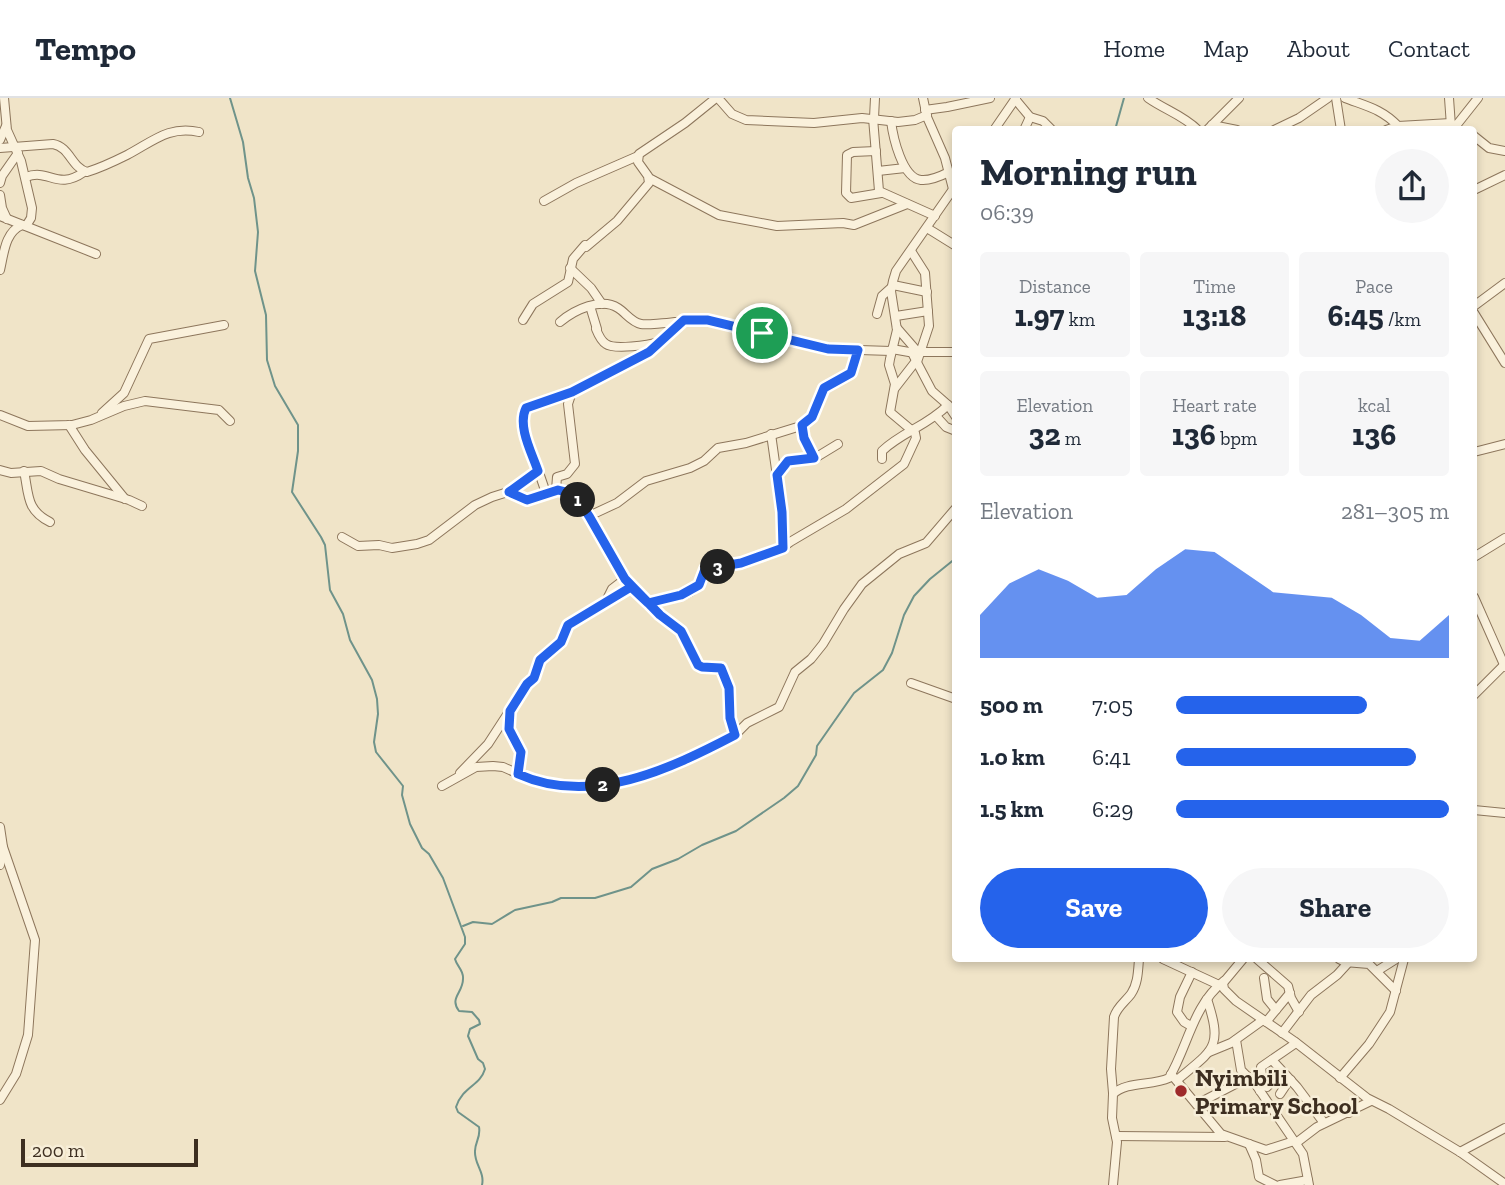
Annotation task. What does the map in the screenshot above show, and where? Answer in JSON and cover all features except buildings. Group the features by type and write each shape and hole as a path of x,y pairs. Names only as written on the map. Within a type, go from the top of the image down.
{"street":[{"path":"0,270 9,235 31,218 32,208 26,177 6,126 4,98"},
{"path":"544,201 576,183 638,156 717,98 732,114 746,120 814,123 874,118 915,121 926,113 990,98"},
{"path":"875,98 879,178 877,184 881,193"},
{"path":"923,98 952,183"},
{"path":"997,126 1015,98 1030,117 1043,121 1048,126"},
{"path":"1148,98 1169,112 1187,119 1194,126"},
{"path":"1210,126 1239,98"},
{"path":"1282,126 1328,98"},
{"path":"1336,98 1340,126"},
{"path":"1345,98 1376,108 1398,126"},
{"path":"1449,98 1454,126"},
{"path":"1455,126 1478,98"},
{"path":"1026,126 1030,117"},
{"path":"891,121 905,168 918,180 949,173"},
{"path":"0,140 6,126"},
{"path":"26,177 34,174 65,181 128,155 168,132 198,132"},
{"path":"1477,138 1489,148 1505,151"},
{"path":"0,148 17,150 60,145 84,172"},
{"path":"0,183 17,150"},
{"path":"876,151 853,152 847,155 848,197 881,193 935,216"},
{"path":"638,156 638,162 649,178 719,215 770,225 854,225 907,204"},
{"path":"878,171 905,168"},
{"path":"1477,189 1505,175"},
{"path":"523,320 533,304 565,286 573,259 602,231 617,221 647,188 649,178"},
{"path":"895,388 889,365 897,328 892,286 897,271 952,193"},
{"path":"0,195 3,217 96,254"},
{"path":"927,228 952,244"},
{"path":"648,603 691,590 699,585 705,569 741,563 783,548 790,541 846,509 904,464 916,438 890,412 895,388 917,355 929,326 925,273 911,251"},
{"path":"570,268 591,288 602,304"},
{"path":"1477,304 1505,283"},
{"path":"892,286 927,292"},
{"path":"877,314 882,296 892,286"},
{"path":"561,321 590,306 602,304 618,308 642,325 674,322"},
{"path":"590,306 602,341 611,346 639,347 662,341"},
{"path":"896,316 928,312"},
{"path":"1477,318 1505,363"},
{"path":"545,493 524,429 524,413 532,405 572,392 649,352 680,321 697,319 828,349 892,350 917,355 952,352"},
{"path":"101,415 107,406 124,393 149,339 224,325"},
{"path":"897,328 917,355 932,391 952,411"},
{"path":"589,516 617,503 646,481 704,461 718,448 746,443 802,425 812,417 824,388 851,373 858,350"},
{"path":"556,490 557,477 567,474 575,464 568,404 572,392"},
{"path":"0,415 28,426 69,425 145,401 219,410 230,421"},
{"path":"882,459 882,451 886,447 936,416 948,405"},
{"path":"936,416 952,429"},
{"path":"946,427 952,420"},
{"path":"69,425 85,450 125,499"},
{"path":"802,425 804,438 814,458"},
{"path":"771,435 782,512 783,548"},
{"path":"777,475 788,461 814,458 838,444"},
{"path":"1477,451 1505,444"},
{"path":"0,470 11,473 41,471 142,506"},
{"path":"23,471 32,508 37,515 50,522"},
{"path":"342,537 359,547 379,545 392,548 417,544 437,534 475,505 509,492 538,471"},
{"path":"509,492 527,500 556,490 574,494 631,587 681,631 699,666 721,668 729,688 730,718 735,735"},
{"path":"442,786 476,767 485,766 503,767 532,780 564,788 617,783 681,761 735,735 747,723 779,707 795,672 811,659 823,644 862,584 899,554 926,543 952,513"},
{"path":"1477,555 1505,538"},
{"path":"606,601 612,589 625,579"},
{"path":"455,778 468,762 485,748 527,684 534,678 540,660 561,642 568,625 631,587"},
{"path":"1477,604 1505,666 1477,692"},
{"path":"911,683 952,697"},
{"path":"510,711 509,729 521,752 518,774"},
{"path":"1477,810 1505,813"},
{"path":"0,827 3,847 35,940 28,1035 16,1073 0,1100"},
{"path":"0,865 3,847"},
{"path":"1114,1093 1111,1069 1114,1017 1116,1010 1133,992 1139,962"},
{"path":"1170,962 1221,983 1236,1001 1371,1101 1390,1109 1460,1152 1505,1184"},
{"path":"1174,1077 1192,1026 1207,999 1240,962"},
{"path":"1261,962 1285,982 1299,1012"},
{"path":"1282,1033 1320,987 1337,975 1343,962"},
{"path":"1352,962 1369,964 1396,991"},
{"path":"1372,962 1376,970"},
{"path":"1376,970 1391,962"},
{"path":"1340,1078 1390,1012 1403,962"},
{"path":"1192,972 1180,997 1177,1012 1180,1018 1192,1026"},
{"path":"1264,978 1267,999 1276,1010"},
{"path":"1113,1185 1116,1136 1111,1100 1114,1093 1119,1089 1174,1077 1208,1053 1236,1040 1265,1021 1290,993"},
{"path":"1207,999 1216,1032 1216,1039 1208,1053"},
{"path":"1236,1040 1239,1065 1261,1088 1304,1156 1309,1183 1278,1185 1259,1177 1249,1144"},
{"path":"1261,1088 1261,1067 1296,1043"},
{"path":"1272,1060 1324,1123"},
{"path":"1174,1077 1210,1122 1226,1137"},
{"path":"1198,1104 1249,1077"},
{"path":"1261,1088 1267,1087 1273,1080 1289,1081"},
{"path":"1280,1094 1289,1081"},
{"path":"1116,1136 1226,1137 1266,1150 1295,1142 1324,1123 1371,1101"},
{"path":"1311,1106 1349,1113"},
{"path":"1460,1152 1505,1128"},
{"path":"1280,1147 1304,1156"}],"waterway":[{"path":"230,98 243,142 254,198 258,232 255,271 266,315 267,360 275,386 298,425 298,451 292,492 325,545 330,590 343,614 350,640 372,680 378,714 374,742 376,752 403,786 402,795 410,824 422,848 429,854 443,878 465,937 465,944 455,959 463,976 455,1002 459,1011 472,1012 479,1020 480,1024 470,1029 468,1036 485,1069 456,1107 458,1112 479,1127 475,1156 482,1176 482,1185"},
{"path":"1116,126 1124,98"},
{"path":"463,926 473,922 492,924 515,910 561,898 595,898 631,887 652,869 736,831 784,798 798,786 816,755 817,746 854,693 883,670 914,596 952,561"}],"place":[{"name":"Nyimbili Primary School","path":"1181,1091"}],"route":[{"path":"762,333 689,318 680,321 649,352 572,392 526,408 524,429 538,471 509,492 524,500 558,490 574,494 631,587 660,615 681,631 689,651 700,667 721,668 729,688 730,718 735,735 681,761 617,783 564,788 518,774 521,752 509,729 510,711 527,684 534,678 540,660 561,642 568,625 631,587 648,603 670,598 699,585 705,569 741,563 783,548 777,475 788,461 814,458 804,438 802,425 815,412 824,388 851,373 858,350 828,349 762,333"}]}
